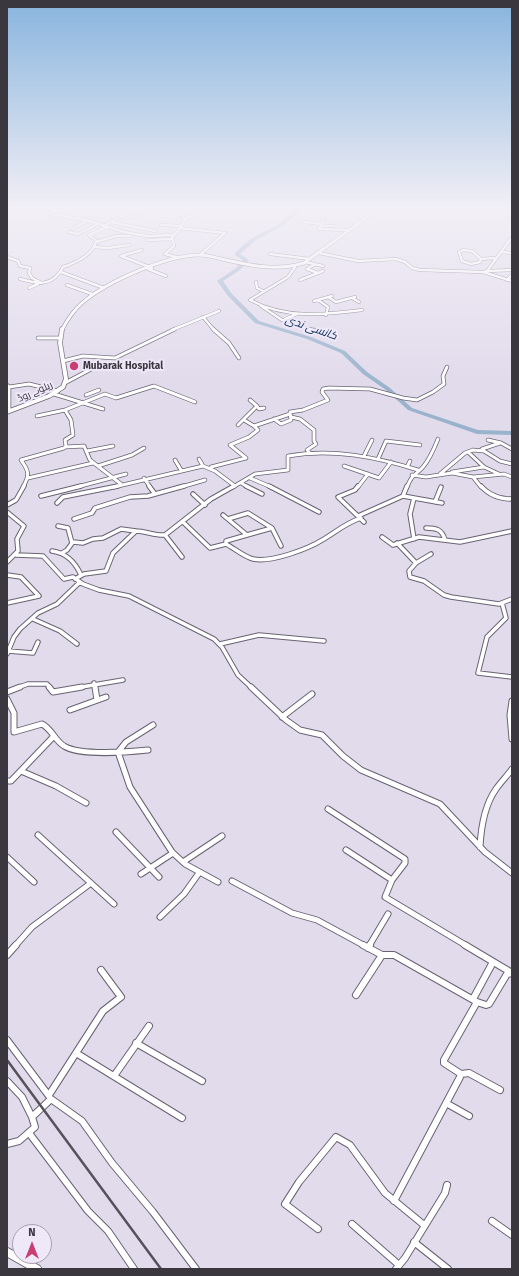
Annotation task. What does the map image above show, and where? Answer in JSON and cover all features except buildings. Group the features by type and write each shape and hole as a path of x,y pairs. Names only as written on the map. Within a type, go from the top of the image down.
{"main road":[{"path":"66,382 60,332 75,310 92,294 153,267"},
{"path":"268,267 276,268 295,267"},
{"name":"ریلوے روڈ","path":"8,412 56,392 63,387 66,382"},
{"path":"7,1252 37,1269"}],"street":[{"path":"23,267 30,268 29,273 32,278 40,283"},
{"path":"29,288 53,279 61,272 64,267"},
{"path":"146,267 166,276"},
{"path":"295,267 294,271 286,278 250,300 259,304 298,314 326,315 362,310"},
{"path":"310,267 307,268 318,273"},
{"path":"410,267 416,270 485,272 512,270"},
{"path":"485,272 489,267"},
{"path":"300,280 322,271"},
{"path":"61,272 104,288"},
{"path":"485,272 512,281"},
{"path":"507,280 512,275"},
{"path":"20,279 40,283"},
{"path":"256,282 258,289 263,291"},
{"path":"67,285 92,294"},
{"path":"314,302 332,296"},
{"path":"328,298 336,302 353,298 359,302"},
{"path":"318,300 328,307 326,315"},
{"path":"259,304 266,311 307,329 325,332"},
{"path":"63,361 83,356 115,358 164,333 219,311"},
{"path":"284,319 298,314"},
{"path":"203,317 229,343 239,358"},
{"path":"38,338 60,338"},
{"path":"66,382 95,367 103,366"},
{"path":"254,426 290,415 328,400 322,392 323,389 329,388 373,390 402,399 420,400 444,384 443,376 447,370 447,367"},
{"path":"8,412 8,388 33,384 103,409"},
{"path":"37,416 65,410 107,394 116,398 154,386 196,402"},
{"path":"93,399 85,394 99,390"},
{"path":"250,400 258,406 259,409 264,408"},
{"path":"238,425 258,406"},
{"path":"65,410 71,420 73,434 65,440 65,447"},
{"path":"274,419 281,424 291,420 290,415"},
{"path":"290,415 300,419 314,430 314,441 316,444 308,450 309,452"},
{"path":"57,503 63,497 87,493 181,470 203,466 211,467 246,458 230,445 251,436 258,430 244,420"},
{"path":"403,496 412,475 431,456 438,438"},
{"path":"364,456 372,440"},
{"path":"488,440 500,442 512,449"},
{"path":"378,459 386,441 420,445"},
{"path":"440,474 451,462 468,452 482,450 500,442"},
{"path":"7,505 16,500 28,478 28,470 20,460 65,447 82,445 85,447 93,463 120,484"},
{"path":"87,451 113,446"},
{"path":"98,466 132,455 144,448"},
{"path":"482,450 505,464 512,464"},
{"path":"72,543 83,543 93,539 103,538 122,529 144,531 158,536 165,535 205,505 255,474 288,470 287,456 309,452 364,456 418,470"},
{"path":"468,452 484,467 499,474"},
{"path":"198,459 203,466"},
{"path":"175,460 181,470"},
{"path":"408,467 410,461"},
{"path":"344,466 379,478 391,462"},
{"path":"28,478 93,463"},
{"path":"211,467 220,476 235,486"},
{"path":"412,475 426,477 484,467"},
{"path":"251,468 255,474"},
{"path":"448,473 473,477 504,474 512,477"},
{"path":"41,496 126,474"},
{"path":"364,522 338,497 355,490 368,474"},
{"path":"473,477 485,491 501,499 512,499"},
{"path":"144,478 155,494"},
{"path":"250,478 280,490 302,503 311,505 319,512"},
{"path":"74,519 92,513 95,508 130,497 137,495 144,497 205,480"},
{"path":"241,483 262,494"},
{"path":"435,502 440,487"},
{"path":"193,494 205,505"},
{"path":"226,544 253,559 274,559 296,552 323,540 348,522 403,496 442,503"},
{"path":"414,498 409,511 409,522 414,539"},
{"path":"7,512 24,526 17,539 19,549 16,555 7,562"},
{"path":"228,519 247,512 272,528 277,541 281,546"},
{"path":"223,515 247,535"},
{"path":"183,522 210,548 226,544 226,541 272,528"},
{"path":"58,526 68,528 72,543"},
{"path":"426,528 438,528 444,533 445,540"},
{"path":"75,579 81,575 106,571 113,553 136,531"},
{"path":"382,537 393,545 426,537 460,542 512,531"},
{"path":"165,535 182,557"},
{"path":"62,553 67,550 72,543"},
{"path":"397,543 416,563"},
{"path":"52,551 62,553 76,565 81,575"},
{"path":"431,554 416,563 409,571 410,577 427,582 444,595 451,597 502,603 512,599"},
{"path":"16,555 43,556 64,579 73,577 80,582 104,592 130,596 188,625 220,644 238,675 282,716 300,730 322,735 343,756 361,770 440,804 480,847 512,873"},
{"path":"7,574 21,577 39,596 7,602"},
{"path":"38,642 33,653 8,652 17,633 33,620 38,613 57,604 80,582"},
{"path":"502,603 506,618 487,637 478,673 512,677"},
{"path":"33,620 60,631 77,644"},
{"path":"220,644 260,635 324,641"},
{"path":"7,692 33,683 47,684 53,692 94,683 122,680"},
{"path":"94,683 97,700"},
{"path":"282,716 312,694"},
{"path":"70,710 106,697"},
{"path":"7,699 14,713 14,732 42,724 47,727 68,749 131,753 148,750"},
{"path":"512,701 510,715 512,739"},
{"path":"118,752 126,742 153,726"},
{"path":"8,782 21,771 54,736"},
{"path":"118,752 130,787 162,839 173,853 183,862 218,882"},
{"path":"480,847 484,818 493,794 506,780 512,768"},
{"path":"21,771 56,786 86,803"},
{"path":"328,809 405,859 405,863 392,880 393,882 385,894 385,897 512,973"},
{"path":"116,832 159,877"},
{"path":"38,835 114,904"},
{"path":"183,862 222,836"},
{"path":"346,850 392,880"},
{"path":"141,874 173,853"},
{"path":"7,854 18,869 34,882"},
{"path":"160,917 184,894 199,872"},
{"path":"232,881 292,914 317,920 382,955 394,955 486,1005 489,1004 507,974 512,973"},
{"path":"7,955 32,927 90,883"},
{"path":"368,948 388,914"},
{"path":"356,995 382,955"},
{"path":"492,962 475,1000 444,1060 444,1063 461,1074 469,1073 500,1090"},
{"path":"32,1117 50,1097 103,1011 110,1004 121,997 101,970"},
{"path":"114,1076 148,1026"},
{"path":"7,1040 50,1097 82,1121 112,1163 153,1212 196,1269"},
{"path":"136,1043 202,1082"},
{"path":"76,1053 182,1118"},
{"path":"394,1201 461,1074"},
{"path":"7,1081 22,1097 32,1117 35,1127 14,1144 7,1144"},
{"path":"446,1103 469,1116"},
{"path":"29,1133 88,1211 108,1231 134,1269"},
{"path":"318,1229 285,1204 299,1182 336,1137 357,1151 385,1193 424,1225"},
{"path":"352,1224 397,1267 445,1193 447,1186"},
{"path":"492,1221 512,1235"},
{"path":"414,1242 448,1269"}],"waterway":[{"name":"کانسی ندی","path":"240,267 220,281 230,295 257,322 309,338 343,352 365,373 388,389 410,409 477,432 512,433"}],"railway":[{"path":"7,1060 161,1269"}],"place":[{"name":"Mubarak Hospital","path":"74,366"}]}
